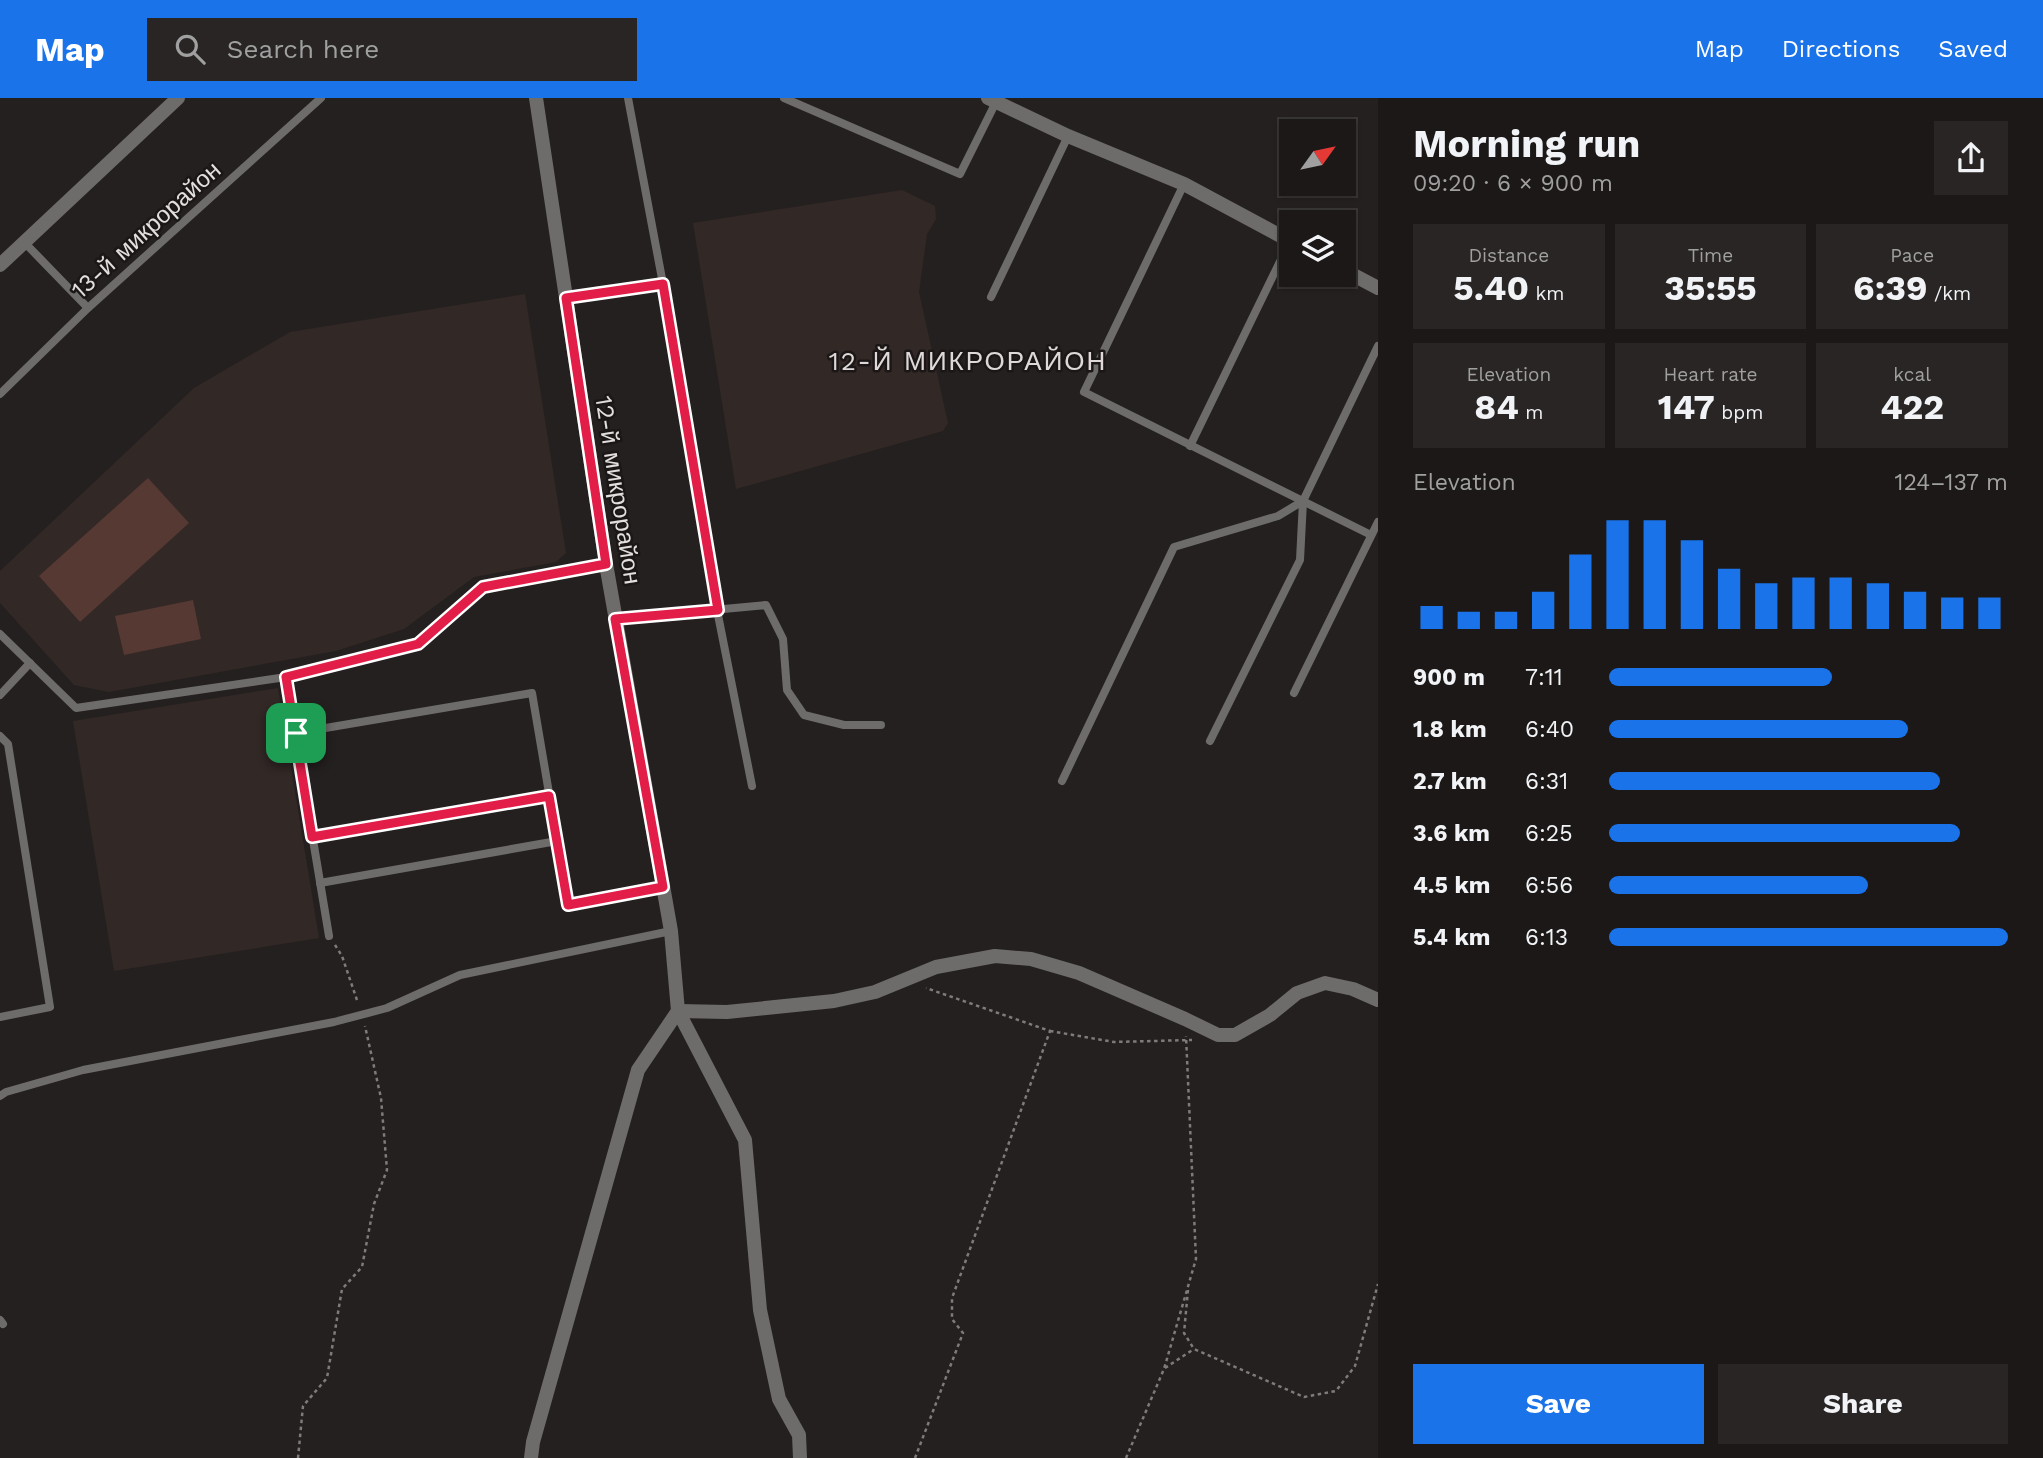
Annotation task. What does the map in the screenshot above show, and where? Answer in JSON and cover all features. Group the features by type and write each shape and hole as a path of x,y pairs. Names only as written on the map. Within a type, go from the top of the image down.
{"street":[{"path":"0,265 178,98"},
{"name":"12-й микрорайон","path":"536,98 606,564 671,931 678,1011"},
{"path":"992,100 1068,136 1184,184 1279,235"},
{"path":"1356,276 1378,288"},
{"path":"678,1011 727,1012 834,1001 875,992 936,967 995,956 1031,959 1079,973 1218,1035 1235,1035 1270,1015 1297,993 1325,983 1353,989 1378,1000"},
{"path":"531,1458 638,1070 678,1011"},
{"path":"678,1011 745,1140 760,1310 779,1399 799,1435 800,1458"}],"lane":[{"name":"13-й микрорайон","path":"0,394 88,308 321,98"},
{"path":"628,98 663,284 718,610 752,786"},
{"path":"784,98 960,174 992,100"},
{"path":"992,296 1068,136"},
{"path":"1184,184 1084,392 1371,535"},
{"path":"24,243 88,308"},
{"path":"1191,446 1279,266"},
{"path":"566,298 663,284"},
{"path":"1210,741 1300,560 1303,501 1378,346"},
{"path":"1062,781 1174,547 1278,516 1303,501"},
{"path":"1294,694 1378,522"},
{"path":"0,634 76,708 286,677 418,644 483,587 606,564"},
{"path":"615,619 766,605 783,639 786,690 804,715 844,725 881,725"},
{"path":"0,695 30,663"},
{"path":"286,677 329,936"},
{"path":"296,733 532,693 568,905 663,887"},
{"path":"0,736 8,744 50,1007 0,1017"},
{"path":"312,837 549,796"},
{"path":"320,883 557,841"},
{"path":"0,1096 83,1070 334,1022 387,1008 460,975 671,931"}],"path":[{"path":"298,1458 303,1406 327,1378 342,1289 362,1267 374,1204 387,1170 381,1098 362,1015 342,956 329,936"},
{"path":"904,981 1050,1031 1114,1042 1186,1041 1218,1035"},
{"path":"1126,1458 1164,1369 1196,1259 1185,1018"},
{"path":"915,1458 962,1333 952,1319 952,1298 1050,1031"},
{"path":"1189,1283 1184,1333 1194,1349 1304,1397 1336,1391 1355,1366 1378,1284"},
{"path":"1164,1369 1194,1349"}],"shaded area":[{"path":"902,190 935,206 936,219 927,234 919,292 948,423 943,431 736,489 693,223"},
{"path":"525,294 566,553 556,562 474,577 404,629 336,651 109,692 74,685 0,603 0,571 194,388 290,332"},
{"path":"148,478 189,523 80,622 39,576"},
{"path":"193,600 201,639 124,655 115,616"},
{"path":"278,688 319,938 114,971 73,721"}],"district":[{"name":"12-Й МИКРОРАЙОН","path":"968,361"}],"route":[{"path":"663,284 718,610 615,619 663,887 568,905 549,796 312,837 296,733 286,677 418,644 483,587 606,564 566,298 663,284"}]}
